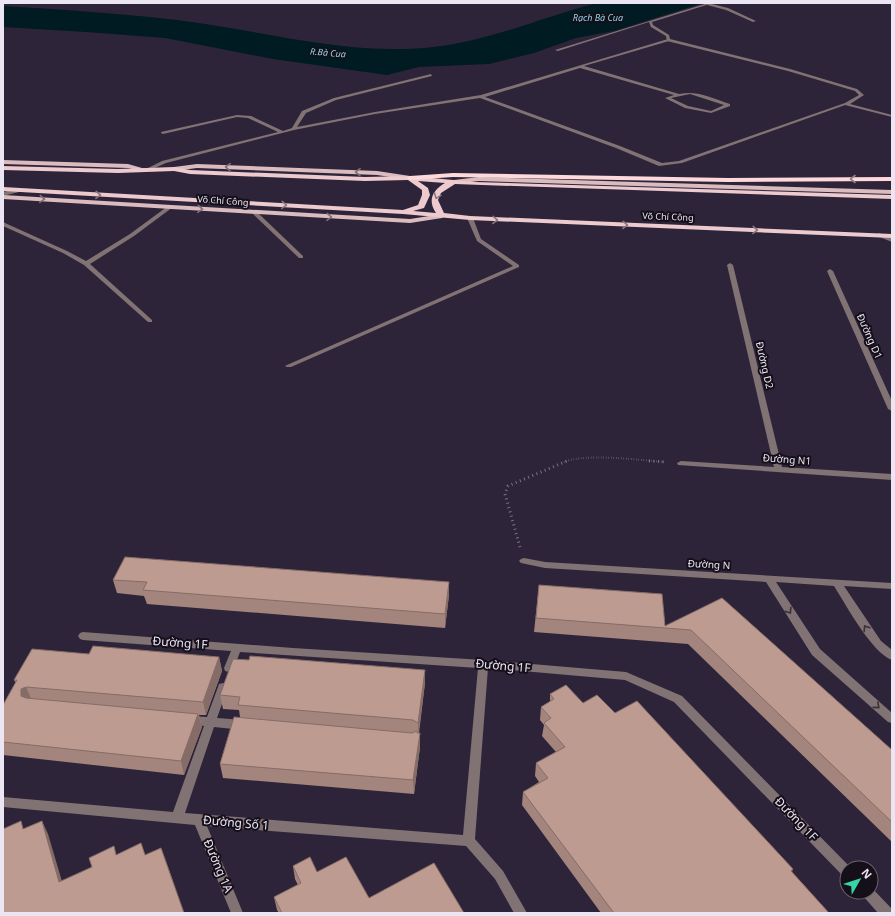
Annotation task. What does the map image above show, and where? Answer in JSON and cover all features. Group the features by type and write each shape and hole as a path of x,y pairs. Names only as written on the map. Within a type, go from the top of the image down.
{"highway":[{"path":"3,168 118,171 174,170 190,172 365,179 453,175 728,180 892,179"},
{"path":"410,178 475,184 892,197"},
{"path":"403,212 421,206 426,195 426,189 410,178"},
{"path":"442,216 436,209 434,202 437,191 454,182"},
{"name":"Võ Chí Công","path":"3,189 403,212 470,218 892,236"}],"main road":[{"path":"3,162 128,166 146,170"},
{"path":"454,182 479,179 892,192"},
{"name":"Võ Chí Công","path":"3,196 255,213 410,221 442,216"},
{"path":"170,207 180,200"},
{"path":"255,213 260,204"}],"street":[{"path":"557,50 709,4 727,9 754,21"},
{"path":"650,21 652,26 668,36 668,40"},
{"path":"146,170 164,162 294,129 375,113 482,96 668,40 789,70 856,90 862,95 846,104 680,162 661,165 618,147 482,96"},
{"path":"582,67 678,95 690,93 728,105 711,112 687,107 667,98 678,95"},
{"path":"294,129 304,112 335,100 431,75"},
{"path":"846,104 892,116"},
{"path":"163,133 237,116 249,117 282,132"},
{"path":"3,196 17,190"},
{"path":"86,264 132,235 170,207"},
{"path":"255,213 301,257"},
{"path":"288,366 517,266 478,240 470,218"},
{"path":"3,224 65,252 86,264 150,321"},
{"path":"878,236 892,240"},
{"name":"Đường D2","path":"730,265 779,470"},
{"name":"Đường D1","path":"830,271 892,409"},
{"name":"Đường N1","path":"681,464 892,477"},
{"name":"Đường N","path":"524,561 545,565 892,586"},
{"path":"768,578 816,652 892,719"},
{"path":"838,583 877,644 892,656"},
{"name":"Đường 1F","path":"83,636 237,648 483,664 626,676 678,699 839,864"},
{"path":"177,818 237,648"},
{"path":"483,664 468,841 499,875 521,913"},
{"path":"180,719 257,726"},
{"name":"Đường Số 1","path":"3,802 199,820 468,841"},
{"name":"Đường 1A","path":"199,820 237,913"},
{"path":"875,900 887,913"}],"path":[{"path":"524,561 505,494 508,486 571,459 608,458 681,464"}],"water":[{"name":"Rạch Bà Cua","path":"597,3 703,3 614,31 576,38 534,53 489,64 419,67 387,75 273,59 165,38 3,27 3,6 150,17 199,23 286,38 346,46 375,49 404,49 433,47 475,40"}],"building":[{"path":"125,557 449,582 445,614 143,590 147,582 113,580"},
{"path":"539,585 662,594 665,626 722,598 892,750 892,822 691,630 536,618"},
{"path":"93,646 219,657 203,702 26,687 21,689 21,696 26,698 198,714 181,761 3,742 3,705 17,680 14,680 32,649 89,654"},
{"path":"250,656 425,670 418,723 413,720 238,705 240,697 220,695 233,659 249,660"},
{"path":"566,685 583,703 597,695 615,713 637,701 793,869 791,871 829,913 614,913 523,792 548,778 536,763 565,747 544,723 551,718 541,707 554,699 550,694"},
{"path":"234,717 412,733 417,731 417,733 420,733 413,780 220,764"},
{"path":"21,821 23,829 42,821 59,882 92,867 89,858 114,846 116,855 141,843 145,855 161,848 184,913 3,913 3,829"},
{"path":"310,857 317,872 346,857 369,898 434,863 464,913 282,913 274,897 301,883 293,866"}],"water label":[{"name":"R.Bà Cua","path":"328,53"}]}
